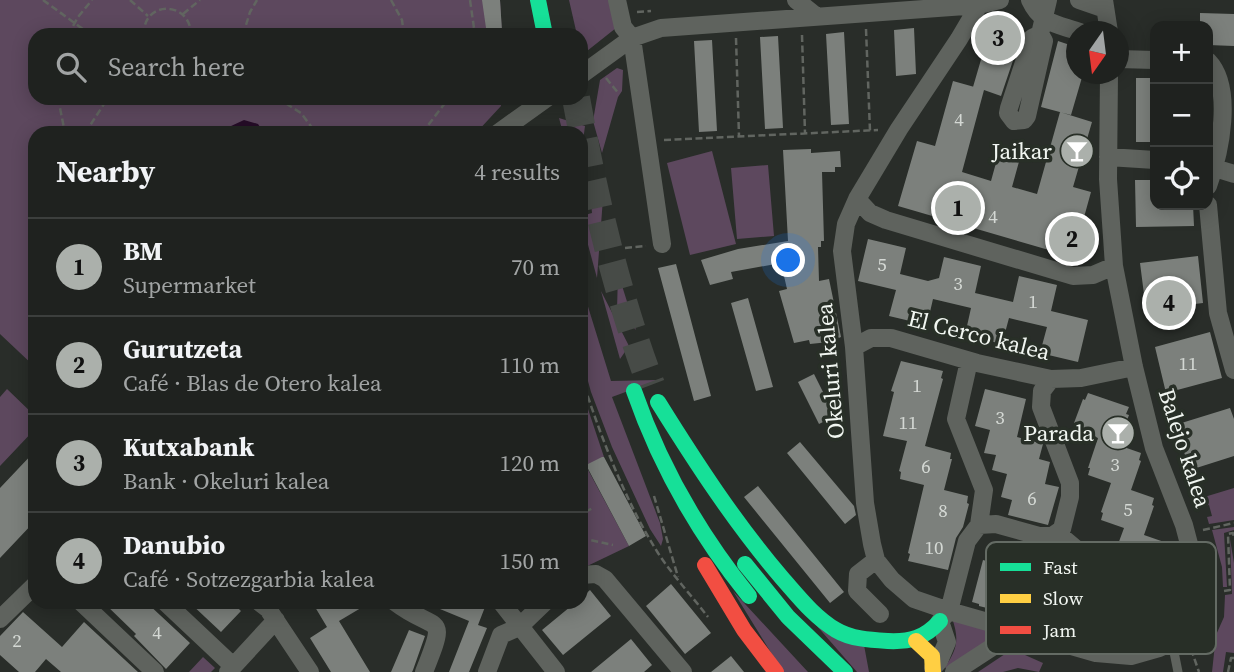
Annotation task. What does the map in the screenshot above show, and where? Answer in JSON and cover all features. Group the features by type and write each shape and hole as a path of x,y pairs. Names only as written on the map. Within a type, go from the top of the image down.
{"main road":[{"path":"538,0 544,28"},
{"path":"651,385 695,488 729,543 788,617 845,672"},
{"path":"634,391 679,522 744,630 776,672"},
{"path":"658,402 716,494 754,547 817,616 839,631 863,639 916,641 931,633 944,616"},
{"path":"653,444 710,543 758,606"},
{"path":"916,641 932,656 932,670"}],"street":[{"path":"617,0 623,27 632,38 662,244"},
{"path":"595,65 632,38 661,27 735,22 805,11 866,13 1000,0"},
{"path":"1030,0 1043,27"},
{"path":"1043,27 1048,0"},
{"path":"1079,0 1107,16"},
{"name":"Okeluri kalea","path":"876,560 865,503 854,347 842,251 846,224 899,129 959,39 972,3"},
{"path":"1043,27 1066,30"},
{"path":"1129,59 1150,60"},
{"path":"1213,66 1218,70 1223,86 1222,141 1213,162"},
{"name":"Balejo kalea","path":"1110,84 1108,157 1114,266 1134,368 1154,447 1188,542"},
{"path":"507,126 536,105"},
{"path":"1108,157 1150,160"},
{"path":"1213,168 1234,174"},
{"path":"858,199 870,213 886,220 1073,276 1093,275 1114,266"},
{"path":"1208,210 1218,313 1234,370"},
{"name":"El Cerco kalea","path":"854,347 871,338 891,338 969,361 1051,379 1081,378 1134,368"},
{"path":"932,670 947,642 944,616 967,541 979,525 984,490 956,419 969,361"},
{"path":"979,525 996,524 1038,536 1052,536 1062,529 1070,497 1070,482 1041,407 1042,391 1051,379"},
{"path":"1057,533 1068,542"},
{"path":"880,614 857,591 858,575 876,560 892,580 914,599 944,616 986,625"},
{"path":"588,575 596,574 605,579 683,672"},
{"path":"0,619 28,592"},
{"path":"88,609 155,672"},
{"path":"173,609 230,669 269,609"},
{"path":"271,609 310,672"},
{"path":"405,609 432,621 437,627 438,637 424,672"},
{"path":"506,609 556,672"},
{"path":"487,672 501,635 519,627 538,609"},
{"path":"954,672 986,651"},
{"path":"1108,654 1136,654"}],"lane":[{"path":"1178,654 1178,672"}],"path":[{"path":"43,0 82,28"},
{"path":"72,28 92,0"},
{"path":"130,0 148,16"},
{"path":"183,13 200,0"},
{"path":"245,28 257,0"},
{"path":"391,0 402,20 403,28"},
{"path":"470,0 474,28"},
{"path":"144,28 148,16 162,8 172,8 183,13 191,28"},
{"path":"805,11 806,133"},
{"path":"866,13 870,131"},
{"path":"735,22 739,136"},
{"path":"595,65 619,94"},
{"path":"59,105 64,126"},
{"path":"90,126 103,105"},
{"path":"288,105 301,113 311,126"},
{"path":"428,126 444,105"},
{"path":"647,141 899,129"},
{"path":"588,396 608,453 659,554 709,618"},
{"path":"588,510 593,508"},
{"path":"1210,527 1234,523"},
{"path":"1224,591 1230,590 1228,534 1233,533 1234,538"},
{"path":"588,540 613,545"},
{"path":"1188,654 1199,672"},
{"path":"1228,672 1231,658 1234,658"}],"shaded area":[{"path":"0,0 500,0 502,28 28,28 28,105 501,106 482,126 28,126 28,360 0,334"},
{"path":"569,0 609,0 616,28 588,50 588,28 575,28"},
{"path":"617,68 623,70 622,91 602,153 593,121 600,80"},
{"path":"559,118 585,126 561,126"},
{"path":"244,120 259,126 231,126"},
{"path":"712,151 736,244 690,255 667,163"},
{"path":"768,165 774,236 737,239 731,168"},
{"path":"589,181 604,185 597,278 588,245 588,214 592,213"},
{"path":"618,273 636,330 617,310"},
{"path":"601,291 629,346 620,359"},
{"path":"588,307 611,381 658,380 612,397 660,523 663,539 661,546 650,529 612,447 588,381"},
{"path":"7,389 28,409 28,436 0,466 0,397"},
{"path":"588,409 604,457 588,465"},
{"path":"588,470 629,546 588,566"},
{"path":"1234,488 1234,520 1209,524 1207,517 1212,516 1209,505 1204,506 1201,498"},
{"path":"1234,527 1234,530 1224,533 1227,587 1223,587 1222,567 1212,530"},
{"path":"1230,539 1234,563 1234,653 1226,652 1223,672 1212,672 1216,635 1224,617 1225,595 1232,594"},
{"path":"756,556 864,645 869,672 857,672"},
{"path":"733,591 808,672 783,672"},
{"path":"952,618 986,627 986,646 948,672 945,667 953,655 956,632"},
{"path":"1005,654 1025,655 1043,663 1039,672 1018,668 1003,672 978,672"},
{"path":"203,657 215,668 211,672 189,672"}],"building":[{"path":"482,0 500,0 502,28 486,28"},
{"path":"1200,13 1234,14 1234,46 1213,45 1213,21 1200,21"},
{"path":"992,22 1023,31 1001,96 984,90 962,172 991,181 999,152 1020,158 1012,187 1037,194 1060,112 1092,122 1073,187 1091,192 1073,257 898,206 917,141 935,146 953,81 973,87"},
{"path":"914,28 916,74 896,76 894,30"},
{"path":"844,32 849,124 831,125 826,34"},
{"path":"778,36 783,128 765,129 760,37"},
{"path":"712,40 717,131 699,132 694,41"},
{"path":"1058,41 1066,44 1066,84 1080,84 1071,115 1041,107"},
{"path":"1136,78 1150,78 1150,142 1136,142"},
{"path":"811,149 811,153 840,151 841,167 835,167 835,172 822,172 824,241 821,241 821,247 818,247 819,281 829,279 841,337 829,342 810,344 809,340 794,343 779,291 787,289 781,263 731,272 733,279 710,285 701,260 738,249 788,241 783,150"},
{"path":"1135,180 1150,180 1150,210 1193,210 1194,226 1136,227"},
{"path":"868,239 906,248 900,274 928,281 939,278 944,257 981,266 975,293 1013,302 1019,276 1057,285 1051,311 1088,320 1078,362 1040,353 1047,327 1009,318 1002,344 965,335 971,308 933,299 927,325 889,316 896,290 858,281"},
{"path":"1198,256 1203,303 1146,310 1140,263"},
{"path":"676,264 711,396 694,401 658,268"},
{"path":"748,298 773,387 756,391 731,303"},
{"path":"1210,332 1222,378 1166,393 1155,347"},
{"path":"901,361 943,371 925,446 951,453 944,490 968,496 969,504 948,570 908,561 924,485 900,479 899,471 907,441 883,436 894,392 891,391"},
{"path":"814,374 835,416 819,424 798,382"},
{"path":"985,389 1026,399 1017,437 1043,444 1039,459 1050,462 1045,484 1059,487 1048,525 1008,515 1012,500 1001,497 1007,474 992,470 996,455 984,453 990,430 975,426"},
{"path":"1088,393 1129,407 1126,414 1129,415 1118,445 1141,453 1131,490 1154,498 1144,535 1164,542 1119,542 1124,528 1101,520 1111,483 1088,475 1098,438 1075,430 1077,424 1074,423 1083,399 1085,400"},
{"path":"1230,408 1234,419 1234,456 1190,470 1175,425"},
{"path":"800,442 854,506 856,515 845,524 787,453"},
{"path":"604,457 646,536 629,546 588,469 588,464"},
{"path":"28,458 28,528 0,558 0,488"},
{"path":"758,486 844,592 830,603 744,497"},
{"path":"983,560 986,561 986,608 972,602"},
{"path":"671,584 711,633 685,654 646,606"},
{"path":"590,590 611,616 563,655 542,630 568,609 588,609"},
{"path":"110,609 154,609 190,643 166,669 134,636 136,634"},
{"path":"196,609 239,609 241,611 221,632"},
{"path":"316,609 359,609 339,621 370,672 331,672 310,638 327,627"},
{"path":"440,609 484,609 478,625 487,628 469,672 449,672 469,621"},
{"path":"23,612 62,647 84,622 138,672 61,672 46,659 35,672 19,672 0,655 0,636"},
{"path":"409,630 425,636 413,670 391,672"},
{"path":"631,639 652,665 644,672 591,672"},
{"path":"731,656 744,672 711,672"}],"tunnel":[{"path":"577,105 581,126"},
{"path":"588,161 627,315 651,385"}],"traffic: fast":[{"path":"538,0 544,28"},
{"path":"634,391 656,446 682,498 697,524 749,596"},
{"path":"658,402 748,536 800,599 828,625 854,637 896,641 923,635 940,621"},
{"path":"745,564 788,617 845,672"}],"traffic: slow":[{"path":"916,641 932,656 933,672"}],"traffic: jam":[{"path":"705,565 744,630 776,672"}],"place":[{"name":"Kutxabank","path":"998,38"},
{"name":"Jaikar","path":"1077,151"},
{"name":"BM","path":"958,208"},
{"name":"Gurutzeta","path":"1072,239"},
{"name":"Danubio","path":"1169,303"},
{"name":"Parada","path":"1118,433"}]}
